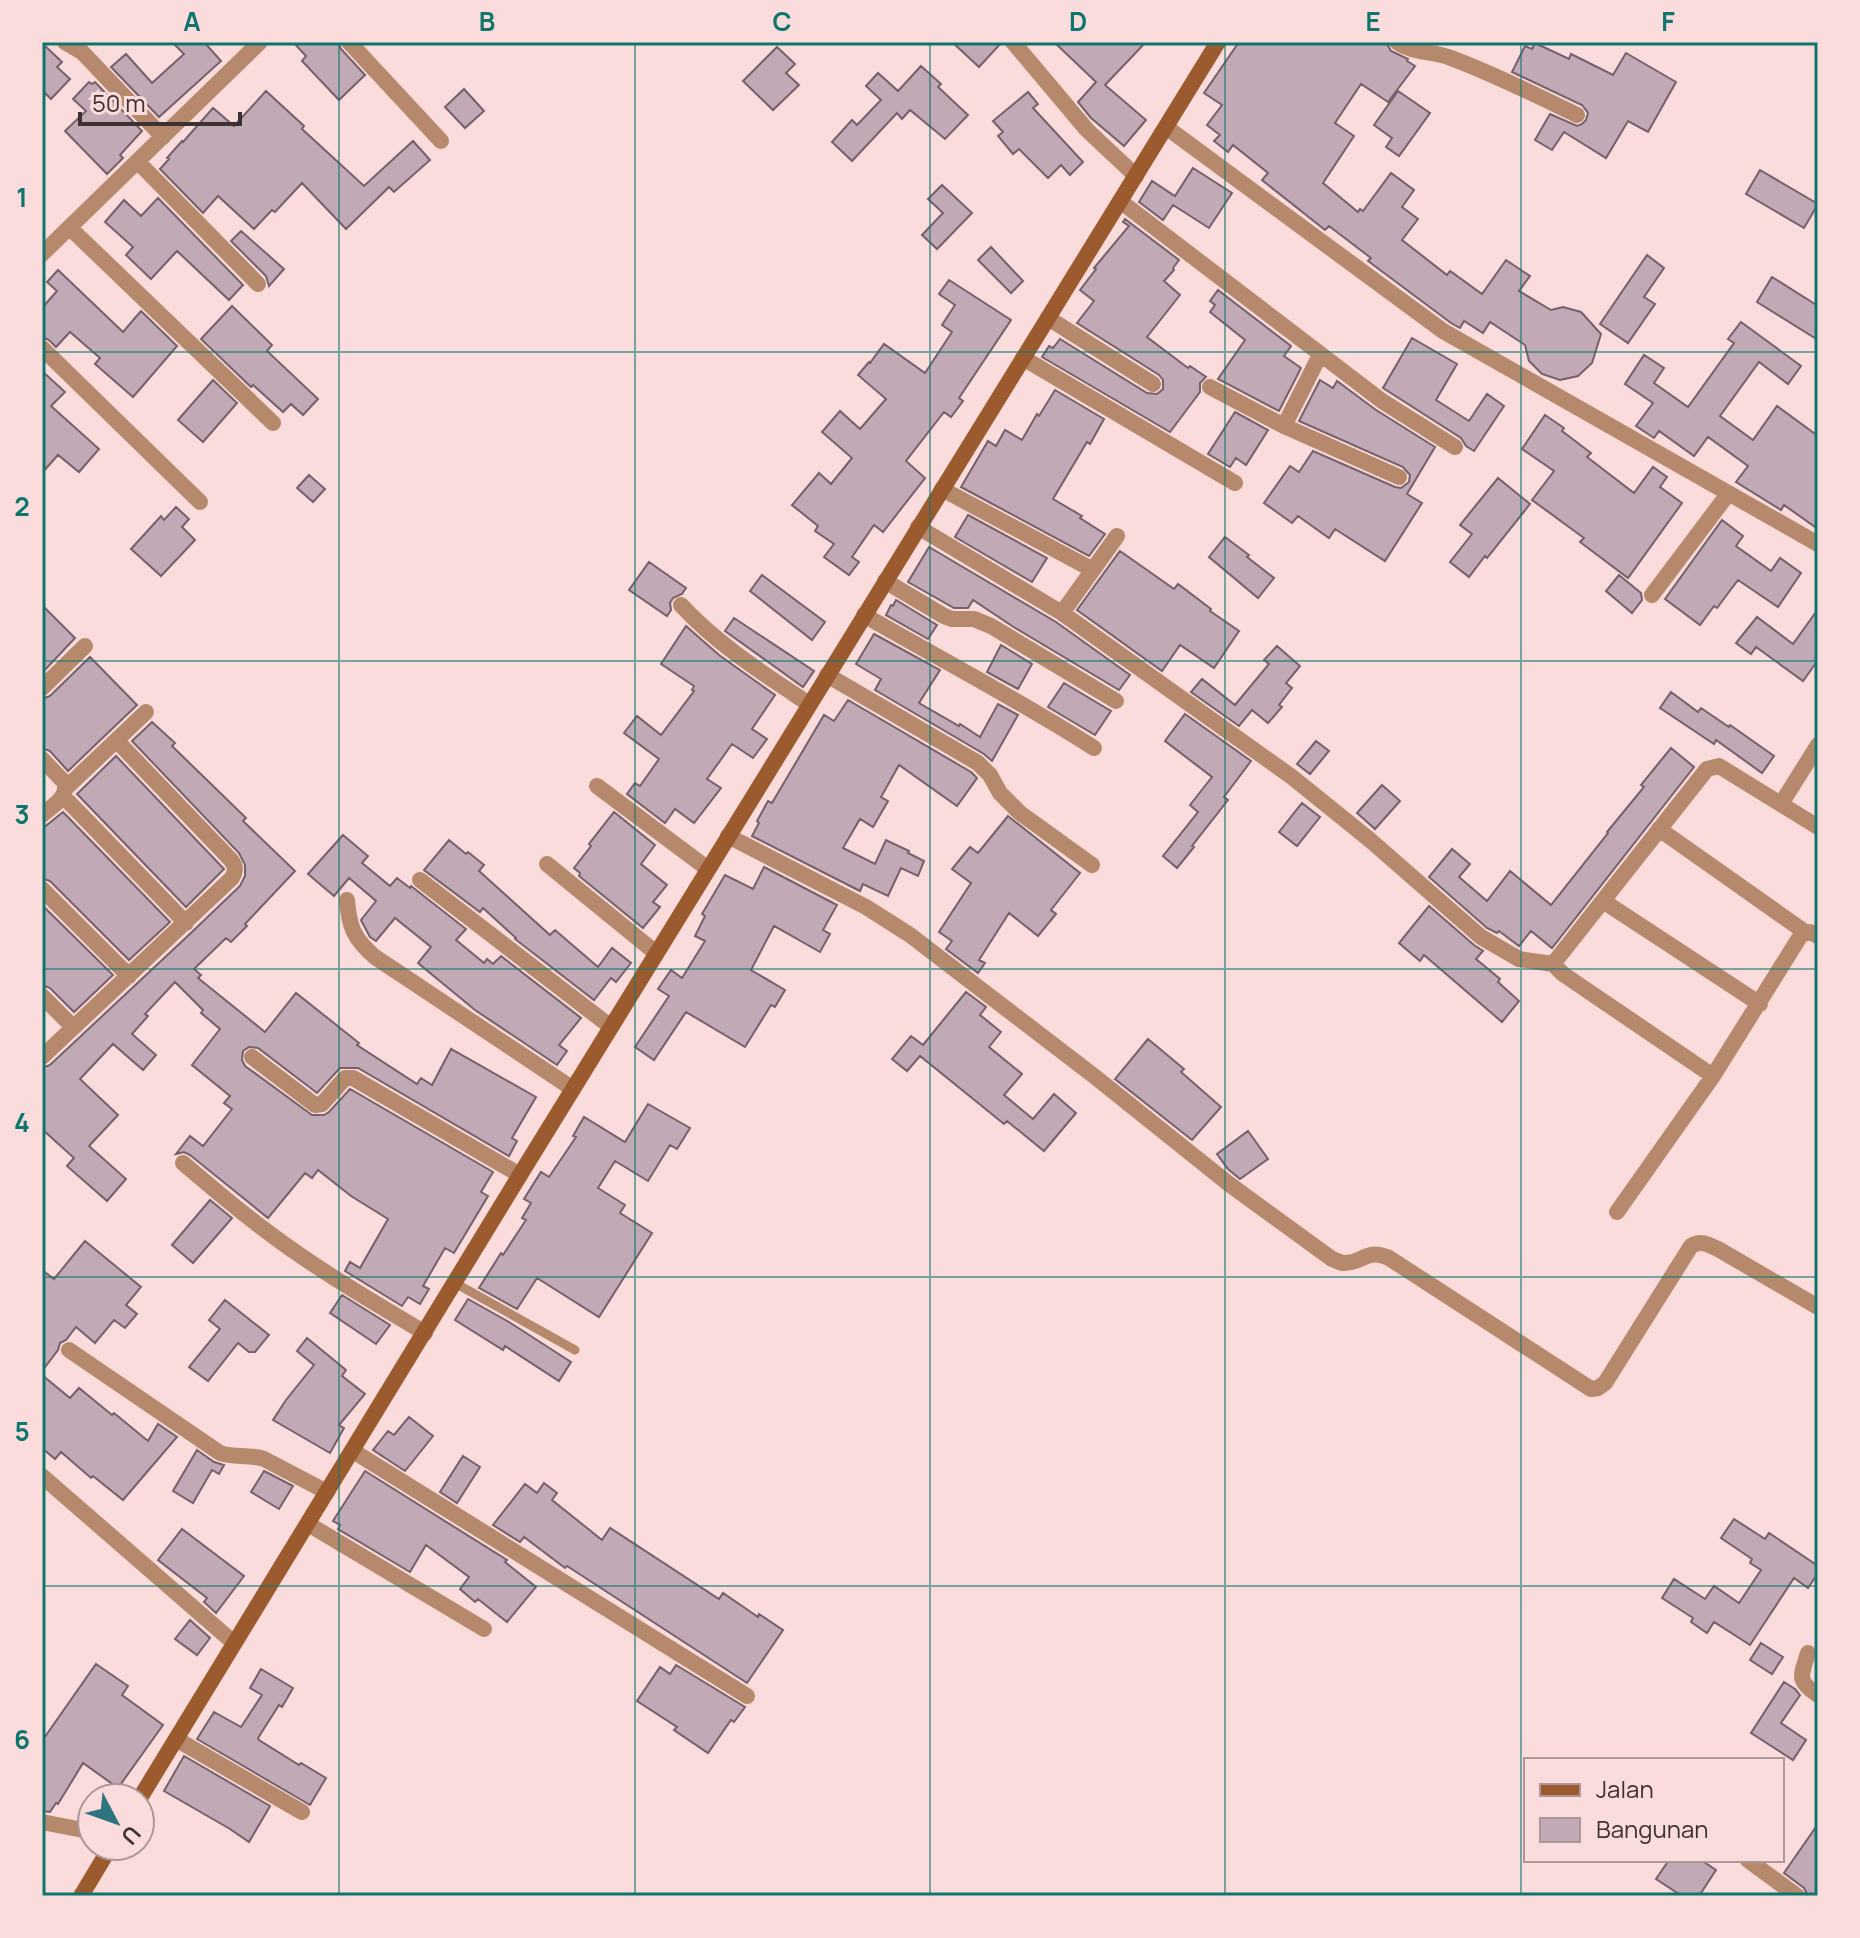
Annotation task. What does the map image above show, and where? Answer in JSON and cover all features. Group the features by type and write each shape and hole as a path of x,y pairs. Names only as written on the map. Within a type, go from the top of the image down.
{"street":[{"path":"65,42 82,52 163,137"},
{"path":"42,254 260,42"},
{"path":"349,42 441,141"},
{"path":"1013,42 1087,130 1136,176"},
{"path":"150,1782 1218,42"},
{"path":"1397,42 1415,51 1443,55 1470,65 1577,115"},
{"path":"1166,127 1443,331 1818,544"},
{"path":"138,162 258,284"},
{"path":"1120,201 1382,401 1455,447"},
{"path":"70,228 273,423"},
{"path":"1048,318 1153,384"},
{"path":"42,348 200,502"},
{"path":"1284,426 1320,355"},
{"path":"1023,358 1235,483"},
{"path":"1210,387 1284,426 1399,477"},
{"path":"942,489 1093,570"},
{"path":"1652,595 1728,494"},
{"path":"918,527 1062,613 1292,777 1481,937 1519,959 1553,964 1571,980 1713,1076"},
{"path":"1062,613 1117,536"},
{"path":"885,581 944,616 974,619 991,626 1116,701"},
{"path":"681,605 728,648 809,704"},
{"path":"864,615 1049,719 1094,748"},
{"path":"42,688 85,646"},
{"path":"827,675 978,763 986,769 1000,793 1020,813 1092,865"},
{"path":"42,815 146,712"},
{"path":"42,1057 186,923 236,872 235,866 117,741"},
{"path":"1781,804 1818,745"},
{"path":"42,759 65,783 65,792 186,923"},
{"path":"1553,964 1707,769 1719,766 1818,827"},
{"path":"597,786 708,869"},
{"path":"1659,829 1812,934"},
{"path":"728,836 866,907 910,935 1229,1184 1332,1259 1344,1263 1378,1253 1389,1258 1591,1389 1605,1383 1691,1246 1696,1243 1704,1242 1718,1249 1818,1307"},
{"path":"547,864 656,953"},
{"path":"420,880 611,1027"},
{"path":"42,889 129,976"},
{"path":"347,900 348,918 363,947 573,1089"},
{"path":"1603,901 1760,1004"},
{"path":"1617,1212 1713,1076 1801,935 1812,934"},
{"path":"42,996 73,1027"},
{"path":"252,1057 315,1105 322,1104 345,1078 353,1078 520,1175"},
{"path":"183,1163 270,1234 425,1333"},
{"path":"69,1350 220,1453 264,1459 327,1492"},
{"path":"353,1451 747,1696"},
{"path":"42,1476 234,1643"},
{"path":"308,1524 484,1629"},
{"path":"1808,1653 1800,1677 1803,1685 1818,1695"},
{"path":"176,1739 302,1812"},
{"path":"42,1822 76,1829"},
{"path":"81,1896 101,1862"},
{"path":"1751,1862 1797,1896"}],"lane":[{"path":"455,1283 575,1350"}],"building":[{"path":"172,42 204,42 221,61 159,117 111,67 126,54 152,83 184,54"},
{"path":"293,42 338,42 365,75 339,100 302,61 306,56"},
{"path":"952,42 1002,42 979,67"},
{"path":"1054,42 1146,42 1105,85 1146,120 1124,146 1091,118 1078,102 1096,82"},
{"path":"1239,42 1386,42 1391,51 1408,59 1415,66 1388,102 1361,84 1335,123 1354,136 1323,183 1358,212 1360,209 1363,211 1391,173 1414,190 1402,207 1418,219 1402,240 1447,275 1450,271 1482,294 1506,260 1530,276 1519,291 1551,310 1563,307 1581,312 1601,334 1592,363 1578,376 1560,380 1542,374 1529,361 1525,345 1490,322 1483,333 1464,321 1460,328 1451,323 1368,261 1371,258 1329,226 1325,230 1262,180 1268,173 1233,145 1228,152 1214,141 1220,135 1207,125 1222,105 1204,93"},
{"path":"42,43 62,62 57,67 70,79 51,99 42,90"},
{"path":"1535,43 1569,59 1571,54 1613,75 1626,53 1676,82 1648,132 1628,121 1606,158 1564,132 1552,150 1535,140 1550,114 1577,126 1586,120 1588,113 1582,105 1512,72 1525,46 1532,49"},
{"path":"777,47 795,64 786,73 799,85 773,110 743,81"},
{"path":"921,66 968,115 945,139 910,110 902,119 897,113 852,161 832,142 852,120 857,125 881,100 866,86 878,73 898,91"},
{"path":"89,82 95,82 142,131 107,174 65,131 86,111 73,99"},
{"path":"464,89 484,111 465,128 445,107"},
{"path":"266,91 364,186 413,141 430,160 394,192 389,187 346,229 302,183 254,229 218,196 203,213 160,169 213,108 234,126"},
{"path":"1398,91 1430,113 1399,156 1386,147 1392,138 1374,125"},
{"path":"1028,92 1038,104 1033,108 1083,162 1070,175 1061,165 1048,178 1019,149 1013,154 998,136 1003,132 993,121"},
{"path":"1193,168 1232,193 1209,228 1173,205 1163,220 1139,202 1152,181 1175,196"},
{"path":"1760,170 1818,204 1804,228 1746,194"},
{"path":"942,185 972,213 937,249 922,235 943,213 928,199"},
{"path":"158,198 243,285 229,300 177,251 151,279 126,255 133,247 105,222 124,200 141,216"},
{"path":"1125,219 1179,260 1164,281 1180,295 1147,337 1188,368 1190,366 1206,377 1200,383 1200,392 1170,432 1042,357 1049,346 1053,348 1060,339 1147,393 1157,394 1163,389 1163,380 1159,375 1077,323 1094,301 1080,290 1129,226 1123,222"},
{"path":"241,231 284,269 269,286 266,276 231,241"},
{"path":"991,247 1023,281 1011,293 978,260"},
{"path":"1647,255 1664,268 1644,297 1655,304 1628,343 1600,324"},
{"path":"58,270 123,332 141,311 177,346 133,397 95,364 100,358 70,332 56,347 42,337 42,308 57,291 47,282"},
{"path":"1772,277 1818,306 1818,340 1757,302"},
{"path":"949,280 1011,320 959,398 963,401 951,417 944,412 906,461 925,478 883,532 874,525 852,557 859,562 849,575 824,557 834,544 815,531 818,526 792,505 819,473 831,484 852,458 822,432 840,411 860,429 886,399 858,375 884,344 925,373 952,332 942,325 955,305 939,294"},
{"path":"1218,290 1291,346 1284,356 1301,368 1279,411 1218,379 1245,340 1210,312 1215,305 1210,301"},
{"path":"232,306 272,345 267,351 318,399 303,415 291,404 283,412 253,385 251,387 201,339"},
{"path":"1741,322 1801,366 1788,384 1759,362 1720,416 1753,440 1777,406 1818,436 1818,529 1784,505 1781,510 1736,482 1748,466 1708,437 1694,456 1659,431 1654,438 1636,426 1653,403 1625,384 1644,355 1664,368 1654,383 1688,407 1734,343 1728,339"},
{"path":"1412,338 1457,364 1436,400 1469,421 1487,394 1504,406 1474,451 1461,438 1383,388"},
{"path":"42,371 65,392 51,406 99,449 79,472 58,455 42,473"},
{"path":"213,380 237,403 203,442 178,420"},
{"path":"1320,380 1333,388 1337,381 1435,447 1407,494 1422,503 1385,561 1335,529 1329,538 1298,516 1292,523 1264,503 1290,466 1299,472 1313,451 1395,487 1401,488 1409,482 1410,475 1403,467 1299,421"},
{"path":"1055,390 1104,419 1053,499 1105,534 1089,556 961,487 988,441 996,446 1005,430 1022,440"},
{"path":"1235,412 1268,430 1246,465 1236,458 1230,467 1208,454"},
{"path":"1545,415 1591,453 1587,457 1634,493 1653,467 1667,477 1660,487 1682,503 1628,578 1580,542 1584,538 1532,500 1554,471 1522,449"},
{"path":"309,475 325,489 313,502 297,488"},
{"path":"1498,478 1530,504 1469,577 1450,562 1472,534 1460,525"},
{"path":"176,507 189,519 182,527 195,540 161,576 131,549 161,516 164,520"},
{"path":"968,515 1047,558 1032,582 955,537"},
{"path":"1722,520 1743,536 1736,546 1771,571 1780,558 1801,573 1778,607 1738,580 1700,625 1665,599"},
{"path":"1225,537 1274,578 1258,598 1209,557"},
{"path":"929,547 1056,622 1130,675 1119,690 973,600 968,608 954,608 908,582"},
{"path":"1120,551 1174,589 1178,584 1239,631 1214,668 1180,645 1162,671 1077,610"},
{"path":"649,562 686,588 673,598 667,616 629,590"},
{"path":"762,575 825,622 812,640 750,591"},
{"path":"1619,575 1641,593 1642,600 1632,613 1606,591"},
{"path":"896,600 937,625 928,639 886,615"},
{"path":"42,605 75,638 42,673"},
{"path":"1818,609 1818,660 1803,681 1756,647 1751,654 1736,643 1757,617 1793,644"},
{"path":"734,618 814,671 803,687 725,631"},
{"path":"686,626 719,655 775,695 752,729 767,739 753,758 732,744 707,779 721,788 694,823 675,809 665,823 627,794 635,783 640,786 659,759 624,733 637,716 661,735 694,691 694,686 661,664"},
{"path":"874,634 940,670 919,703 959,726 980,737 998,704 1018,715 992,761 875,690 881,679 856,664"},
{"path":"1001,645 1032,664 1018,689 987,672"},
{"path":"1277,646 1300,666 1286,683 1292,688 1279,705 1282,707 1268,723 1252,710 1239,726 1191,692 1202,679 1235,705 1269,664 1264,660"},
{"path":"90,657 137,705 68,771 50,751 42,748 42,699 50,696"},
{"path":"1064,683 1111,711 1095,735 1048,707"},
{"path":"1671,692 1698,712 1701,708 1730,725 1774,756 1762,773 1716,740 1714,744 1660,708"},
{"path":"848,700 977,778 957,806 899,765 881,797 888,801 873,827 860,819 843,848 875,864 886,840 924,861 918,876 901,868 888,896 863,884 860,891 752,836 768,801 772,803 824,715 834,721"},
{"path":"1185,714 1251,761 1224,797 1228,800 1177,868 1163,856 1198,812 1190,805 1212,777 1165,741"},
{"path":"152,722 175,743 172,746 246,818 243,821 295,871 231,942 226,938 194,969 201,975 198,978 265,1032 296,993 359,1043 357,1045 417,1084 421,1078 432,1085 451,1049 536,1097 512,1138 517,1141 509,1156 358,1068 340,1068 317,1093 258,1048 249,1047 243,1051 245,1066 312,1115 329,1112 350,1089 493,1172 481,1192 488,1196 454,1253 445,1248 423,1286 429,1289 420,1304 408,1297 402,1306 345,1271 350,1262 360,1268 388,1219 318,1170 312,1178 305,1173 268,1218 190,1155 184,1152 176,1154 190,1136 203,1146 232,1109 224,1103 230,1096 192,1065 220,1029 201,1013 203,1010 175,982 145,1014 148,1016 132,1034 156,1055 143,1070 113,1044 80,1079 118,1115 89,1146 126,1179 107,1201 67,1166 74,1158 42,1129 42,1068 50,1065 193,931 240,886 245,876 245,865 239,853 132,741"},
{"path":"1316,741 1329,751 1310,774 1297,764"},
{"path":"1671,748 1694,767 1552,948 1531,931 1519,946 1499,931 1497,933 1487,928 1429,877 1452,849 1470,864 1459,877 1487,901 1510,871 1551,905"},
{"path":"116,756 224,869 186,907 77,794"},
{"path":"1382,785 1400,801 1375,829 1357,813"},
{"path":"1302,803 1320,817 1297,846 1279,832"},
{"path":"63,812 170,922 129,960 50,881 42,878 42,829"},
{"path":"614,812 655,845 641,864 667,885 653,902 660,907 643,928 579,876 580,873 574,868"},
{"path":"1008,816 1080,873 1051,910 1056,914 1038,936 1009,913 979,960 985,963 978,973 946,949 952,941 939,932 971,883 952,869 970,847 978,853"},
{"path":"343,835 368,856 362,863 390,886 397,878 466,929 456,940 484,963 487,959 493,964 501,956 581,1018 559,1045 567,1051 557,1065 475,1010 418,963 431,947 395,918 376,941 370,937 361,920 376,901 349,878 334,896 308,874"},
{"path":"449,840 484,865 479,871 550,935 555,930 598,967 612,948 631,963 616,982 611,978 594,1000 515,939 483,908 480,912 424,870"},
{"path":"764,867 837,905 823,930 830,934 820,952 774,926 751,970 785,990 775,1007 771,1005 745,1047 686,1012 654,1060 635,1047 669,996 658,989 671,970 682,978 705,941 695,936 705,916 702,914 725,875 753,889"},
{"path":"42,905 113,975 74,1012 50,988 42,985"},
{"path":"1429,906 1483,951 1476,959 1500,979 1498,982 1519,1001 1502,1022 1424,955 1420,961 1399,943"},
{"path":"966,992 986,1007 980,1015 1001,1032 989,1047 1022,1074 1004,1095 1033,1119 1054,1094 1076,1113 1044,1151 1007,1121 1004,1124 920,1056 907,1071 892,1059 911,1036 923,1045"},
{"path":"1148,1039 1184,1069 1181,1072 1221,1107 1192,1140 1115,1079"},
{"path":"648,1104 690,1128 677,1149 670,1145 648,1181 615,1161 598,1188 625,1205 620,1213 652,1233 599,1317 537,1278 517,1309 479,1288 526,1220 522,1218 531,1203 524,1199 541,1172 549,1177 576,1137 573,1136 584,1117 625,1142"},
{"path":"1248,1131 1268,1159 1240,1179 1217,1154"},
{"path":"210,1200 232,1218 193,1263 172,1245"},
{"path":"85,1241 141,1287 126,1305 137,1314 125,1328 114,1320 95,1343 76,1327 60,1343 42,1371 42,1270 54,1279"},
{"path":"342,1295 390,1325 376,1344 330,1313"},
{"path":"468,1299 571,1362 559,1381 505,1346 503,1350 455,1320"},
{"path":"225,1300 269,1335 255,1352 249,1352 238,1343 208,1381 189,1367 220,1329 209,1320"},
{"path":"307,1338 346,1370 342,1376 365,1394 339,1425 344,1428 330,1453 273,1420 314,1365 297,1351"},
{"path":"42,1375 70,1398 79,1388 148,1441 158,1424 177,1437 123,1500 61,1452 55,1459 42,1448"},
{"path":"409,1417 433,1436 405,1471 373,1450 388,1431 394,1435"},
{"path":"197,1450 224,1465 219,1474 212,1470 193,1503 173,1491"},
{"path":"463,1456 480,1467 457,1503 440,1492"},
{"path":"264,1471 293,1486 279,1509 251,1492"},
{"path":"365,1471 507,1560 505,1562 536,1587 507,1622 460,1589 469,1577 426,1545 410,1572 338,1529 340,1525 333,1521"},
{"path":"544,1483 557,1493 552,1500 602,1540 610,1528 719,1599 723,1593 783,1630 747,1683 567,1566 565,1568 524,1537 520,1542 493,1525 525,1484 537,1493"},
{"path":"1734,1519 1765,1539 1769,1533 1818,1566 1818,1573 1808,1588 1794,1578 1750,1645 1714,1622 1707,1633 1691,1622 1693,1618 1662,1598 1674,1579 1705,1599 1714,1586 1739,1603 1761,1570 1750,1563 1752,1559 1721,1538"},
{"path":"182,1529 244,1576 216,1613 204,1602 207,1598 158,1560"},
{"path":"190,1620 210,1638 197,1655 175,1639"},
{"path":"1761,1643 1783,1657 1772,1674 1750,1660"},
{"path":"96,1664 128,1686 122,1695 163,1725 122,1782 110,1782 83,1763 50,1812 42,1811 42,1741"},
{"path":"676,1665 745,1707 734,1722 731,1720 708,1753 674,1730 677,1727 637,1701 660,1667 670,1674"},
{"path":"261,1669 293,1688 258,1738 299,1765 301,1763 326,1778 310,1805 197,1739 214,1712 241,1727 262,1695 250,1688"},
{"path":"1784,1682 1800,1695 1781,1723 1806,1740 1793,1760 1751,1733"},
{"path":"184,1756 270,1806 249,1842 164,1791"},
{"path":"1818,1824 1818,1896 1808,1896 1804,1888 1784,1873"},
{"path":"1668,1862 1704,1862 1716,1870 1699,1896 1682,1896 1656,1879"}]}
